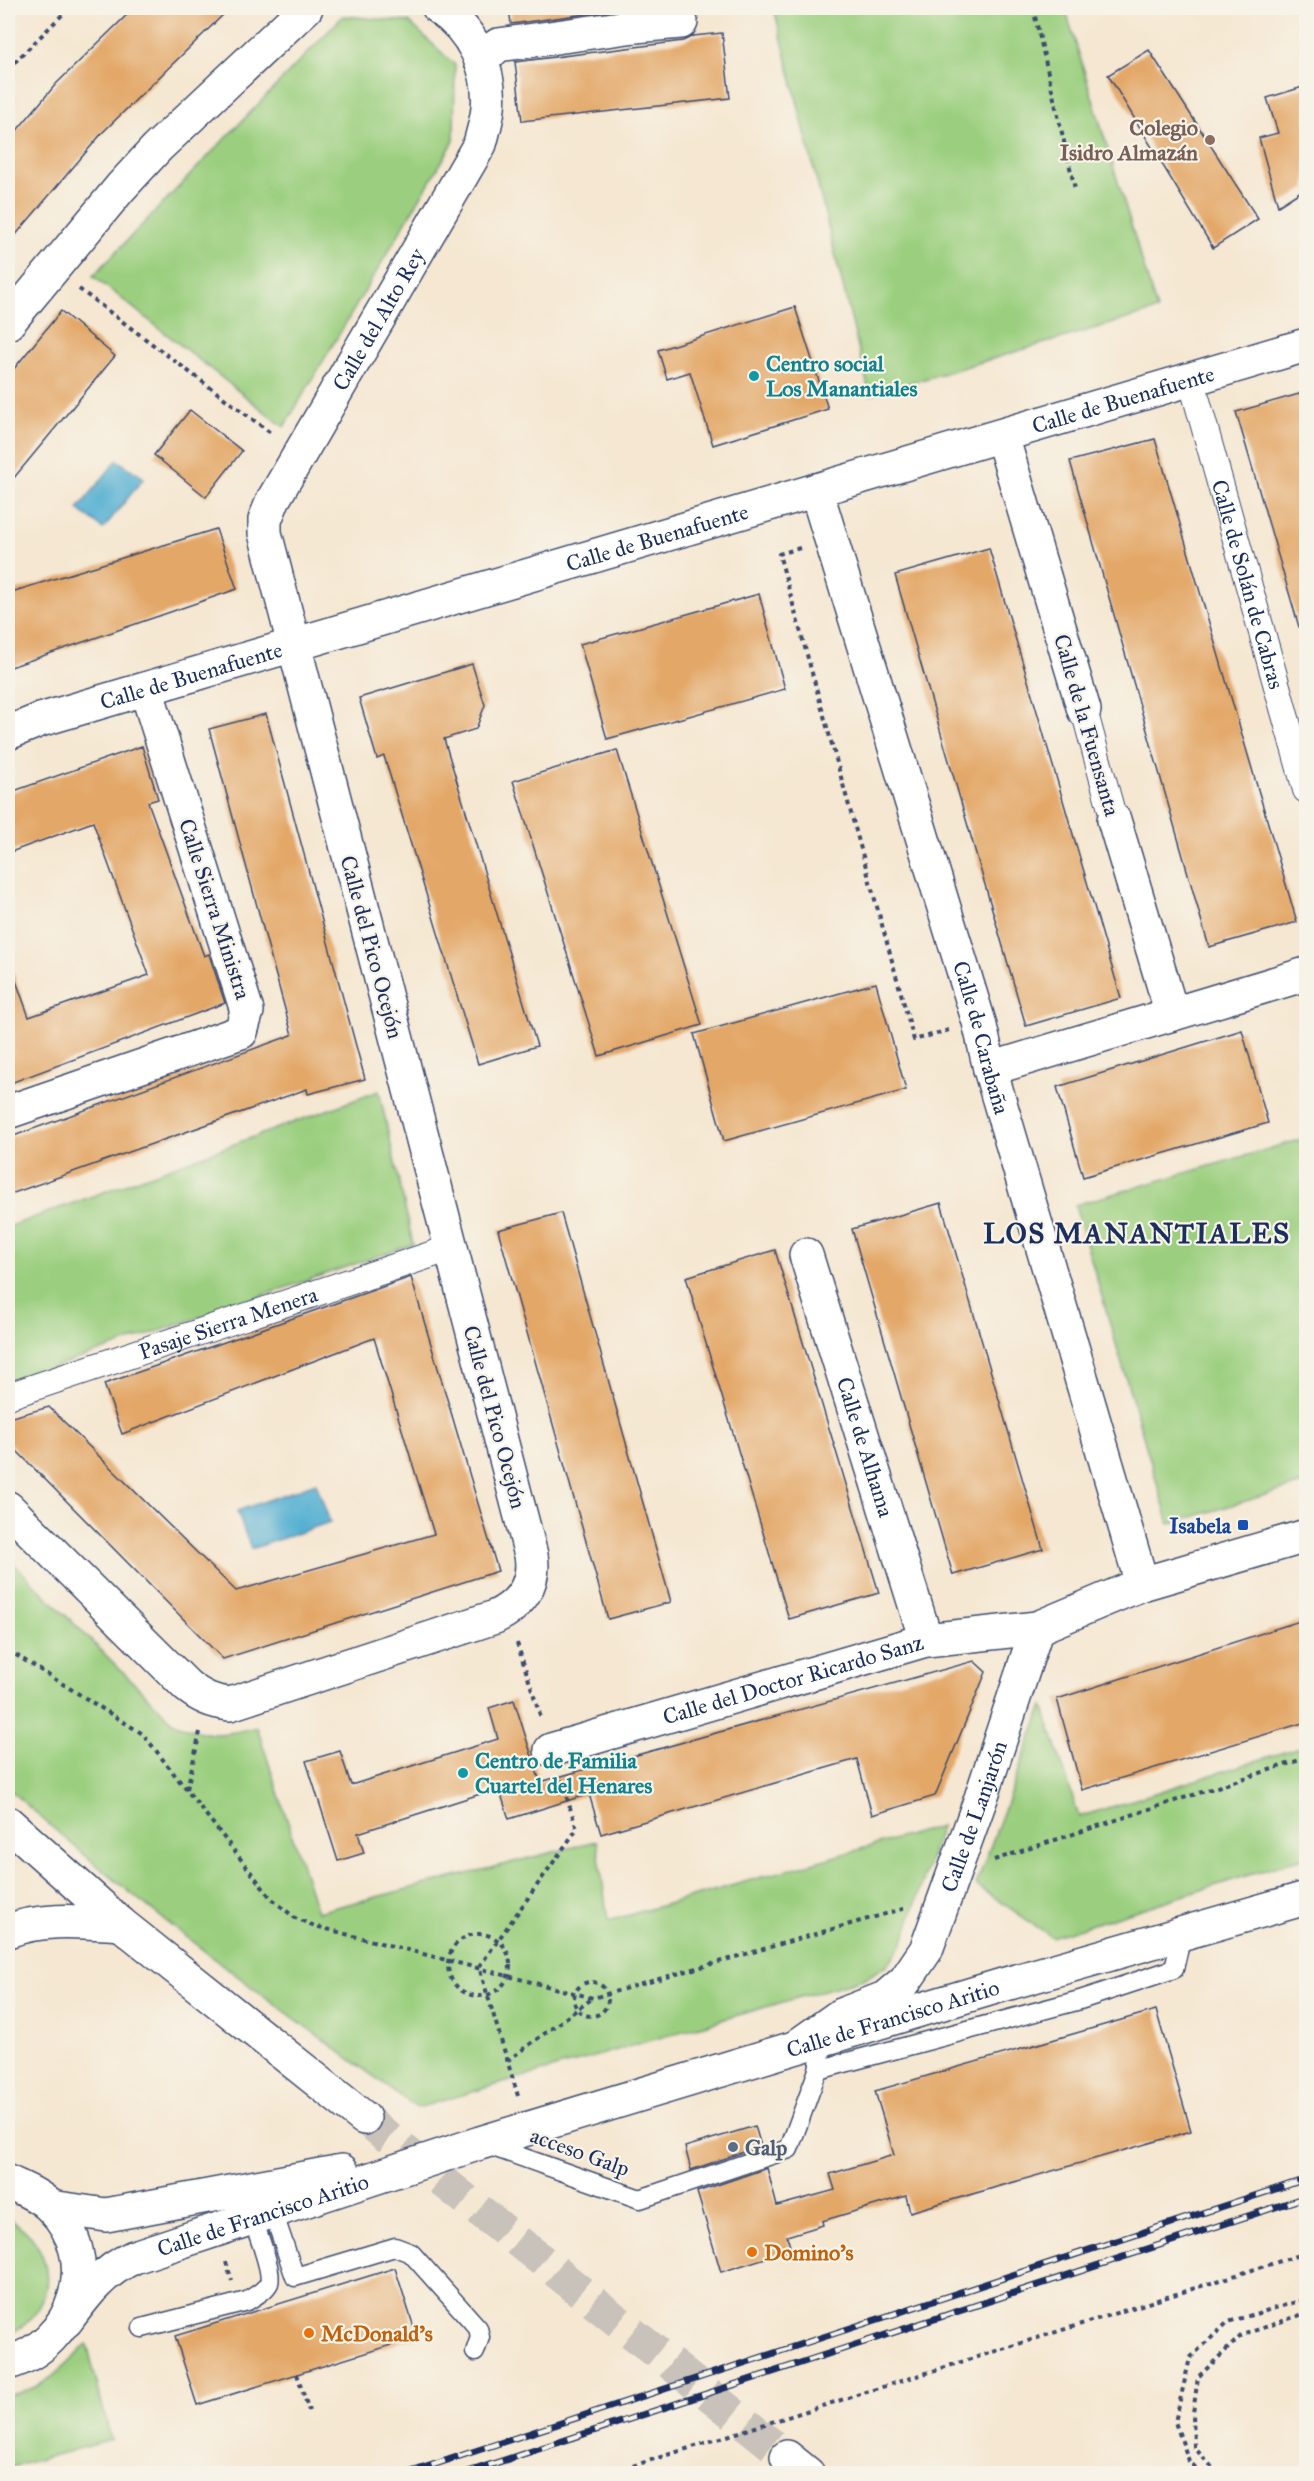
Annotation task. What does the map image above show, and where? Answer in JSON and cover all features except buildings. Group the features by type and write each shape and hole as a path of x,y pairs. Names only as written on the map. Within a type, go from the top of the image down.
{"street":[{"path":"8,323 157,148 301,8"},
{"name":"Calle del Alto Rey","path":"292,643 268,548 265,526 273,500 480,144 488,107 481,61 463,29 440,8"},
{"path":"481,61 498,45 634,17 681,22"},
{"name":"Calle de Buenafuente","path":"8,734 40,720 292,643 1306,345"},
{"name":"Calle de Solán de Cabras","path":"1191,379 1306,790"},
{"name":"Calle de la Fuensanta","path":"1002,436 1172,1014"},
{"name":"Calle de Carabaña","path":"816,490 979,1022 990,1069 1142,1584"},
{"name":"Calle del Pico Ocejón","path":"292,643 533,1564 531,1582 517,1604 507,1612"},
{"name":"Calle Sierra Ministra","path":"8,1112 241,1032 247,1011 146,689"},
{"path":"990,1069 1306,974"},
{"name":"Pasaje Sierra Menera","path":"8,1396 451,1248"},
{"name":"Calle de Alhama","path":"806,1255 926,1640"},
{"path":"8,1508 187,1686 207,1700 230,1704 507,1612"},
{"path":"1037,1628 1142,1584 1306,1536"},
{"name":"Calle del Doctor Ricardo Sanz","path":"551,1750 926,1640 1037,1628"},
{"name":"Calle de Lanjarón","path":"792,2050 841,2015 885,1998 905,1981 926,1950 952,1885 1037,1628"},
{"path":"8,1823 121,1924 364,2118"},
{"path":"8,1846 57,1887 121,1924"},
{"name":"Calle de Francisco Aritio","path":"8,2363 42,2348 66,2321 92,2285 115,2265 528,2128 792,2050 820,2056 863,2028 999,1986 1306,1898"},
{"path":"8,1931 21,1926 71,1922 121,1924"},
{"name":"Calle de Francisco Aritio","path":"51,2207 106,2215 145,2210 480,2143"},
{"path":"8,2182 30,2191 51,2207 70,2232 78,2261 77,2292 66,2321"}],"lane":[{"path":"820,2056 885,2052 1080,2000 1174,1969 1182,1934"},
{"path":"863,2028 885,2052"},
{"name":"acceso Galp","path":"480,2143 640,2199 789,2149 820,2056"},
{"path":"142,2328 238,2303 260,2293 268,2283 270,2273 263,2216"},
{"path":"263,2216 295,2277 395,2247 411,2253 478,2328 480,2337 475,2352"}],"path":[{"path":"8,69 69,8"},
{"path":"1033,8 1075,189"},
{"path":"53,269 299,454"},
{"path":"831,540 779,554 914,1040 979,1022"},
{"path":"479,1967 577,1829 507,1612"},
{"path":"8,1650 143,1734 271,1898 295,1918 315,1926 593,1998"},
{"path":"187,1789 207,1700"},
{"path":"507,2061 593,1998 952,1885 1306,1758"},
{"path":"472,1935 492,1936 507,1951 511,1961 509,1975 499,1989 488,1995 469,1995 460,1989 449,1973 449,1960 455,1945 472,1935"},
{"path":"479,1967 528,2128"},
{"path":"593,1982 603,1986 608,1994 606,2008 597,2015 587,2015 577,2010 575,1993 582,1984 593,1982"},
{"path":"215,2230 238,2303"},
{"path":"607,2474 1306,2253"},
{"path":"1202,2474 1189,2461 1174,2422 1190,2358 1228,2322 1306,2299"},
{"path":"1218,2474 1194,2447 1193,2413 1198,2378 1242,2336 1306,2313"},
{"path":"297,2374 309,2410"}],"green space":[{"path":"774,8 1065,8 1157,310 870,395"},
{"path":"343,16 409,22 455,65 454,141 284,427 93,276"},
{"path":"379,1091 413,1244 8,1383 8,1227"},
{"path":"1306,1138 1306,1483 1169,1524 1075,1205"},
{"path":"8,1558 174,1723 215,1734 257,1727 317,1912 597,1841 608,1921 941,1826 902,1945 887,1965 866,1978 417,2108 208,1954 106,1873 8,1788"},
{"path":"1043,1706 1079,1817 1306,1745 1306,1857 1052,1937 976,1885"},
{"path":"8,2219 24,2230 36,2244 44,2260 47,2277 45,2294 38,2310 26,2324 8,2334"},
{"path":"87,2344 111,2440 8,2468 8,2395 31,2389 52,2377"}],"water":[{"path":"117,460 144,478 103,529 78,509"},
{"path":"316,1483 330,1522 251,1549 237,1511"}],"tunnel":[{"path":"364,2118 787,2457"}],"railway":[{"path":"405,2474 1306,2179"},
{"path":"462,2474 1306,2197"}],"place":[{"name":"Colegio Isidro Almazán","path":"1210,140"},
{"name":"Centro social Los Manantiales","path":"754,376"},
{"name":"Isabela","path":"1243,1525"},
{"name":"Centro de Familia Cuartel del Henares","path":"463,1773"},
{"name":"Galp","path":"733,2147"},
{"name":"Domino's","path":"752,2252"},
{"name":"McDonald's","path":"309,2333"}],"district":[{"name":"LOS MANANTIALES","path":"1137,1233"}]}
